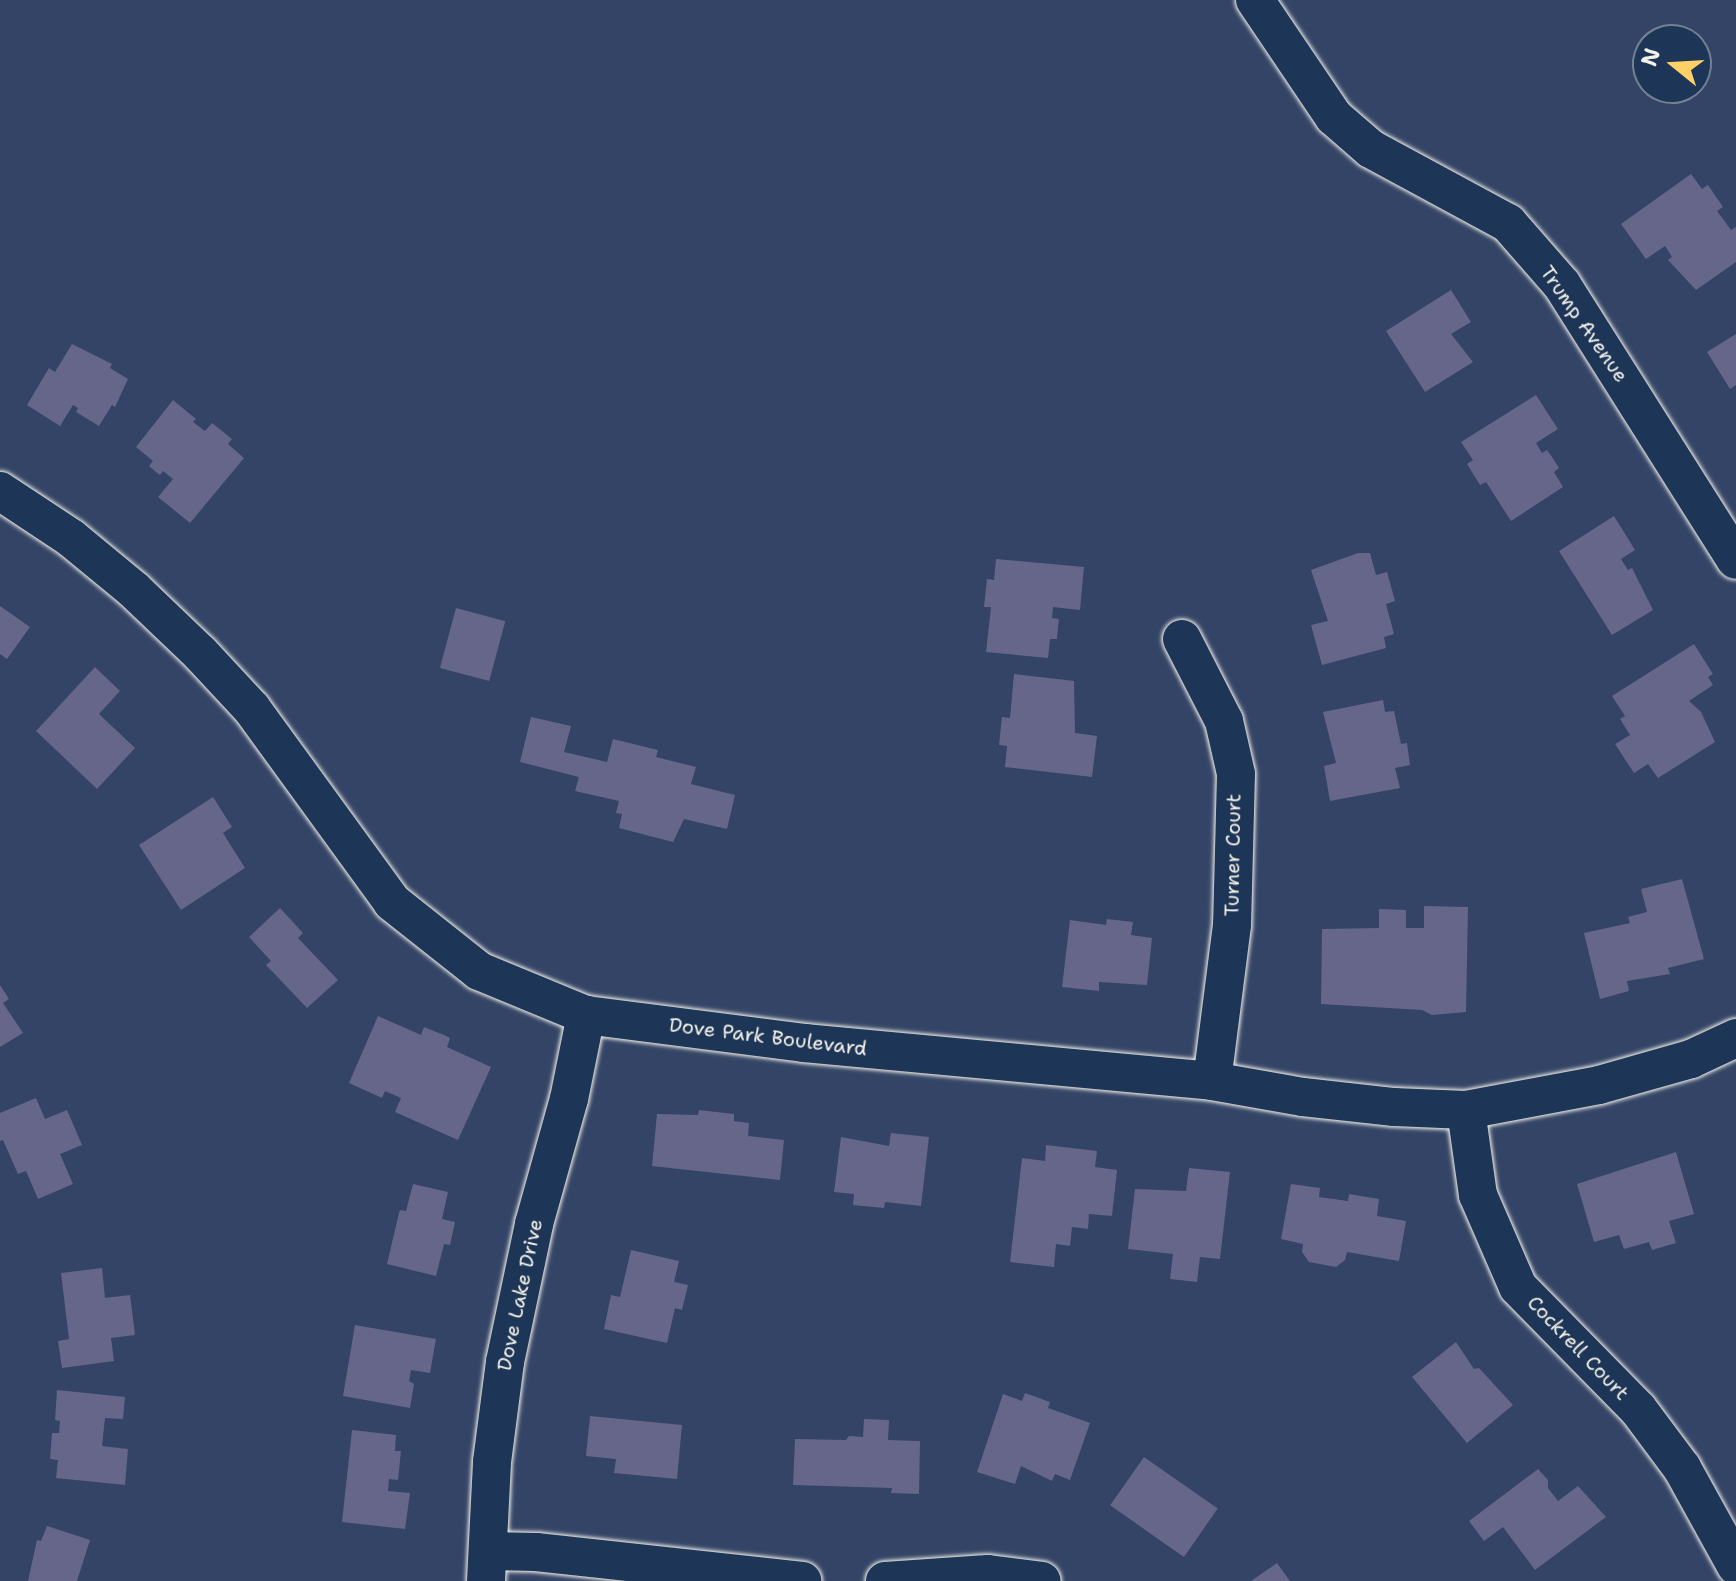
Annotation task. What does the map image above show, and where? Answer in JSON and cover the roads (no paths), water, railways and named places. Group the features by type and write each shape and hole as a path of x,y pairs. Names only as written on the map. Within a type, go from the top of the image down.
{"street":[{"name":"Trump Avenue","path":"1255,0 1334,117 1371,149 1508,223 1553,275 1736,560"},
{"name":"Dove Park Boulevard","path":"0,491 71,538 134,590 200,653 252,709 392,902 479,971 586,1015 804,1043 1212,1081 1303,1097 1466,1110 1599,1085 1691,1059 1736,1038"},
{"name":"Turner Court","path":"1182,639 1224,721 1236,774 1232,925 1212,1081"},
{"name":"Dove Lake Drive","path":"488,1566 492,1462 505,1362 534,1224 569,1099 586,1015"},
{"name":"Cockrell Court","path":"1466,1110 1478,1195 1518,1287 1638,1409 1682,1468 1736,1566"},
{"path":"488,1566 536,1552 802,1581"},
{"path":"885,1581 988,1574 1042,1581"}]}
